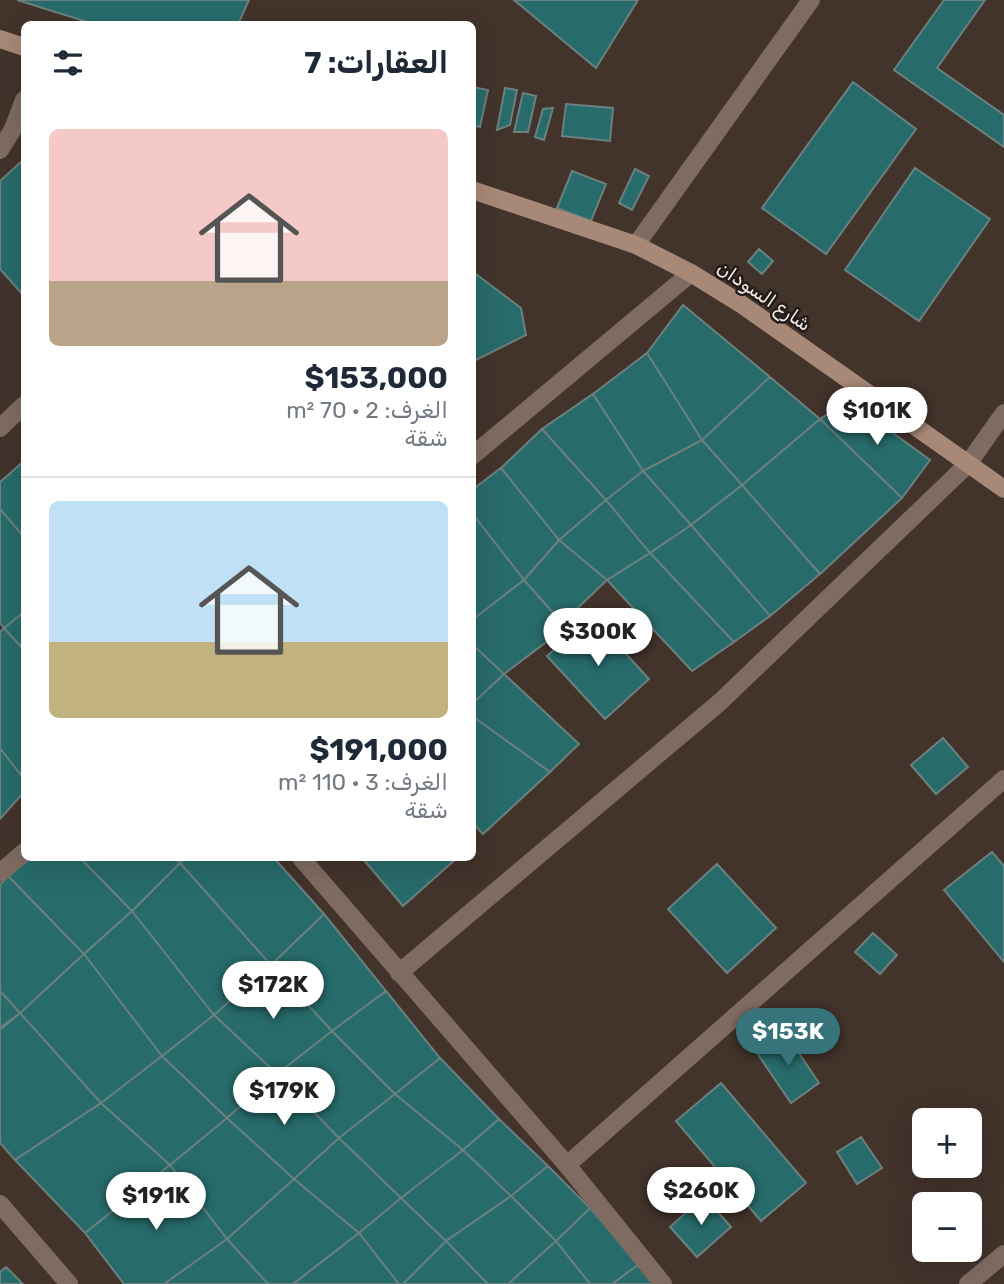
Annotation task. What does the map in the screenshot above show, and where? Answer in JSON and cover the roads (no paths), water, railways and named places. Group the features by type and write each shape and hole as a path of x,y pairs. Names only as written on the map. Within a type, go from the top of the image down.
{"main road":[{"path":"0,39 21,46"},
{"name":"شارع السودان","path":"476,191 636,245 691,273 741,304 1004,489"}],"street":[{"path":"636,245 811,0"},
{"path":"0,150 13,129 21,108"},
{"path":"476,453 691,273"},
{"path":"0,428 21,408"},
{"path":"399,973 720,702 968,464 1004,413"},
{"path":"567,1165 1004,779"},
{"path":"0,873 21,855"},
{"path":"304,861 567,1165 663,1284"},
{"path":"0,1204 69,1284"},
{"path":"968,1284 1004,1254"}]}
